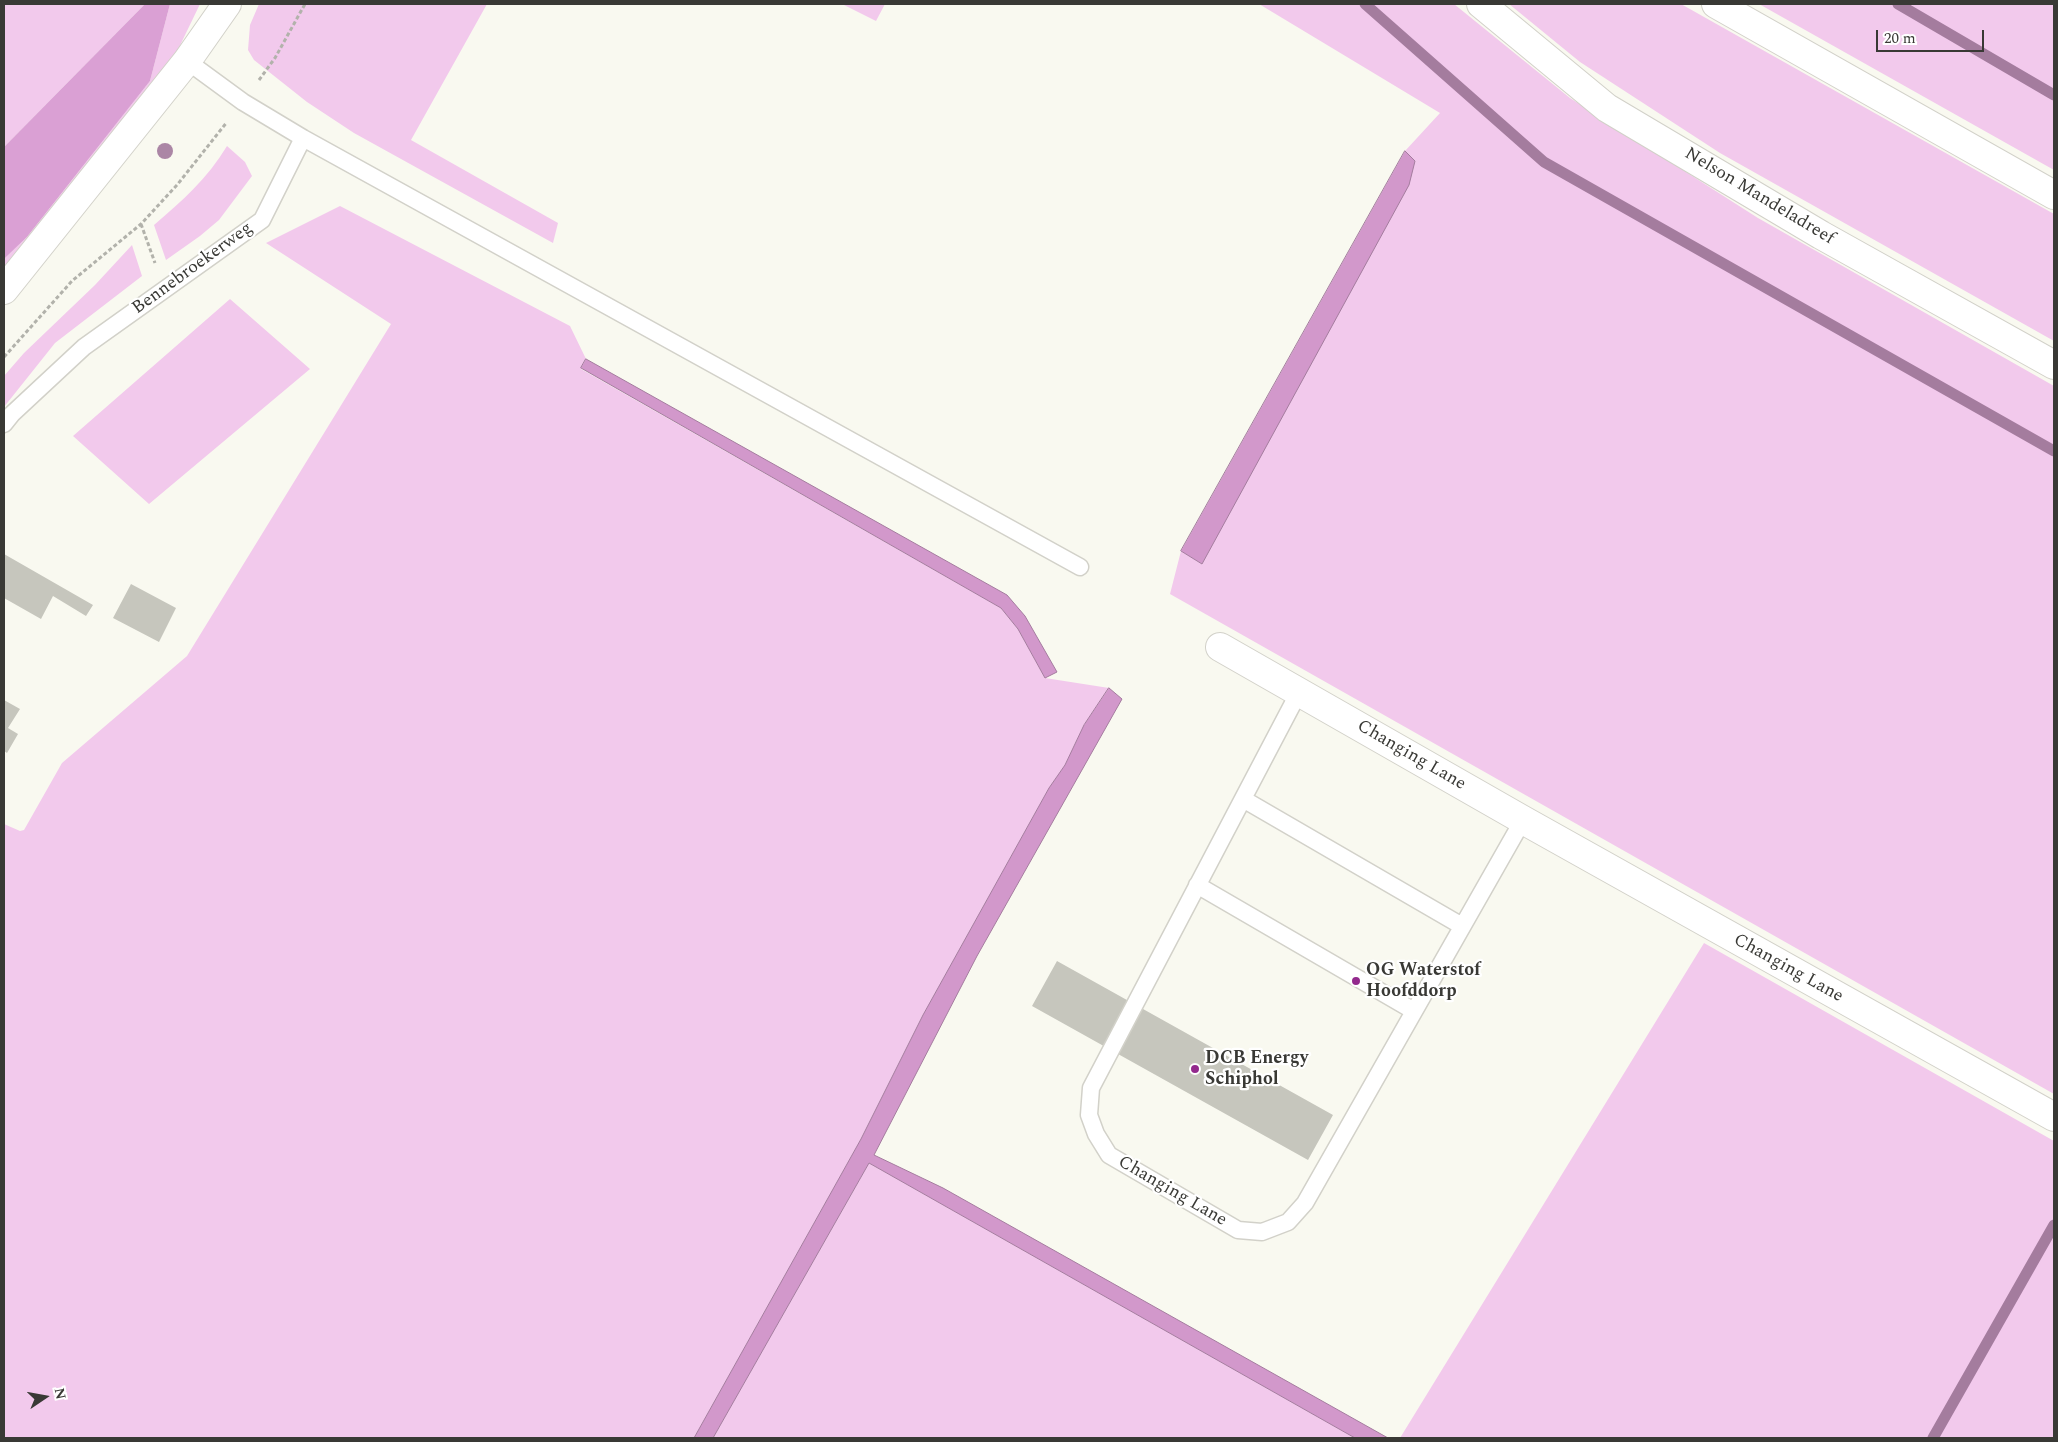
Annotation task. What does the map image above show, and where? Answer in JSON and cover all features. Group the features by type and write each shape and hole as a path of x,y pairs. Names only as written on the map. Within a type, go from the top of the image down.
{"street":[{"name":"Nelson Mandeladreef","path":"1481,4 1607,108 1821,235 2054,364"},
{"path":"1716,4 2054,195"},
{"path":"4,290 187,61 224,7"},
{"name":"Changing Lane","path":"1220,647 1523,820 2054,1118"}],"lane":[{"path":"187,61 243,102 303,138 1080,567"},
{"name":"Bennebroekerweg","path":"4,424 12,414 84,347 262,220 303,138"},
{"name":"Changing Lane","path":"1299,692 1091,1088 1089,1115 1096,1134 1110,1155 1238,1230 1262,1232 1288,1222 1305,1204 1523,820"},
{"path":"1243,799 1462,926"},
{"path":"1197,885 1414,1012"}],"path":[{"path":"4,357 72,282 141,224 177,185 243,102 275,58 305,4"},
{"path":"141,224 164,290"}],"shaded area":[{"path":"4,4 145,4 4,147"},
{"path":"145,4 170,4 150,81 27,237 4,259 4,147"},
{"path":"170,4 200,4 159,89 4,276 4,259 27,237 150,81"},
{"path":"259,4 487,4 411,140 558,223 553,243 354,133 307,102 254,60 248,50 250,25"},
{"path":"842,4 885,4 876,21"},
{"path":"1259,4 1454,4 1570,98 1758,218 2054,386 2054,1094 1170,594 1181,551 1202,564 1415,161 1405,151 1440,113"},
{"path":"1509,4 1681,4 2054,214 2054,341 1720,153 1580,62"},
{"path":"1759,4 2054,4 2054,170"},
{"path":"227,146 245,162 252,176 219,220 166,260 154,225 203,179"},
{"path":"1405,151 1415,161 1409,185 1202,564 1181,551"},
{"path":"340,206 570,326 586,359 581,369 1001,608 1018,629 1045,678 1109,688 1084,725 1065,765 1049,788 923,1015 861,1139 694,1438 4,1438 4,824 20,831 24,830 62,763 187,656 391,324 266,243"},
{"path":"132,245 142,276 55,343 4,407 4,376 24,353 95,285"},
{"path":"230,299 310,369 149,504 73,436"},
{"path":"586,359 1007,595 1025,616 1057,672 1045,678 1018,629 1001,608 581,368"},
{"path":"1109,688 1122,699 977,956 874,1155 943,1188 1388,1438 1355,1438 869,1163 713,1438 694,1438 861,1139 923,1015 1049,788 1065,765 1084,725"},
{"path":"1704,943 2054,1141 2054,1438 1400,1438"},
{"path":"869,1163 1355,1438 713,1438"}],"building":[{"path":"4,554 93,605 86,616 53,596 41,619 4,598"},
{"path":"131,584 176,608 159,642 113,618"},
{"path":"4,700 20,709 8,728 18,734 7,753 4,751"},
{"path":"1057,961 1333,1115 1308,1160 1032,1006"}],"waterway":[{"path":"1365,4 1544,162 2054,451"},
{"path":"1898,4 2054,95"},
{"path":"1933,1438 2054,1225"}],"place":[{"name":"OG Waterstof Hoofddorp","path":"1356,981"},
{"name":"DCB Energy Schiphol","path":"1195,1069"}]}
